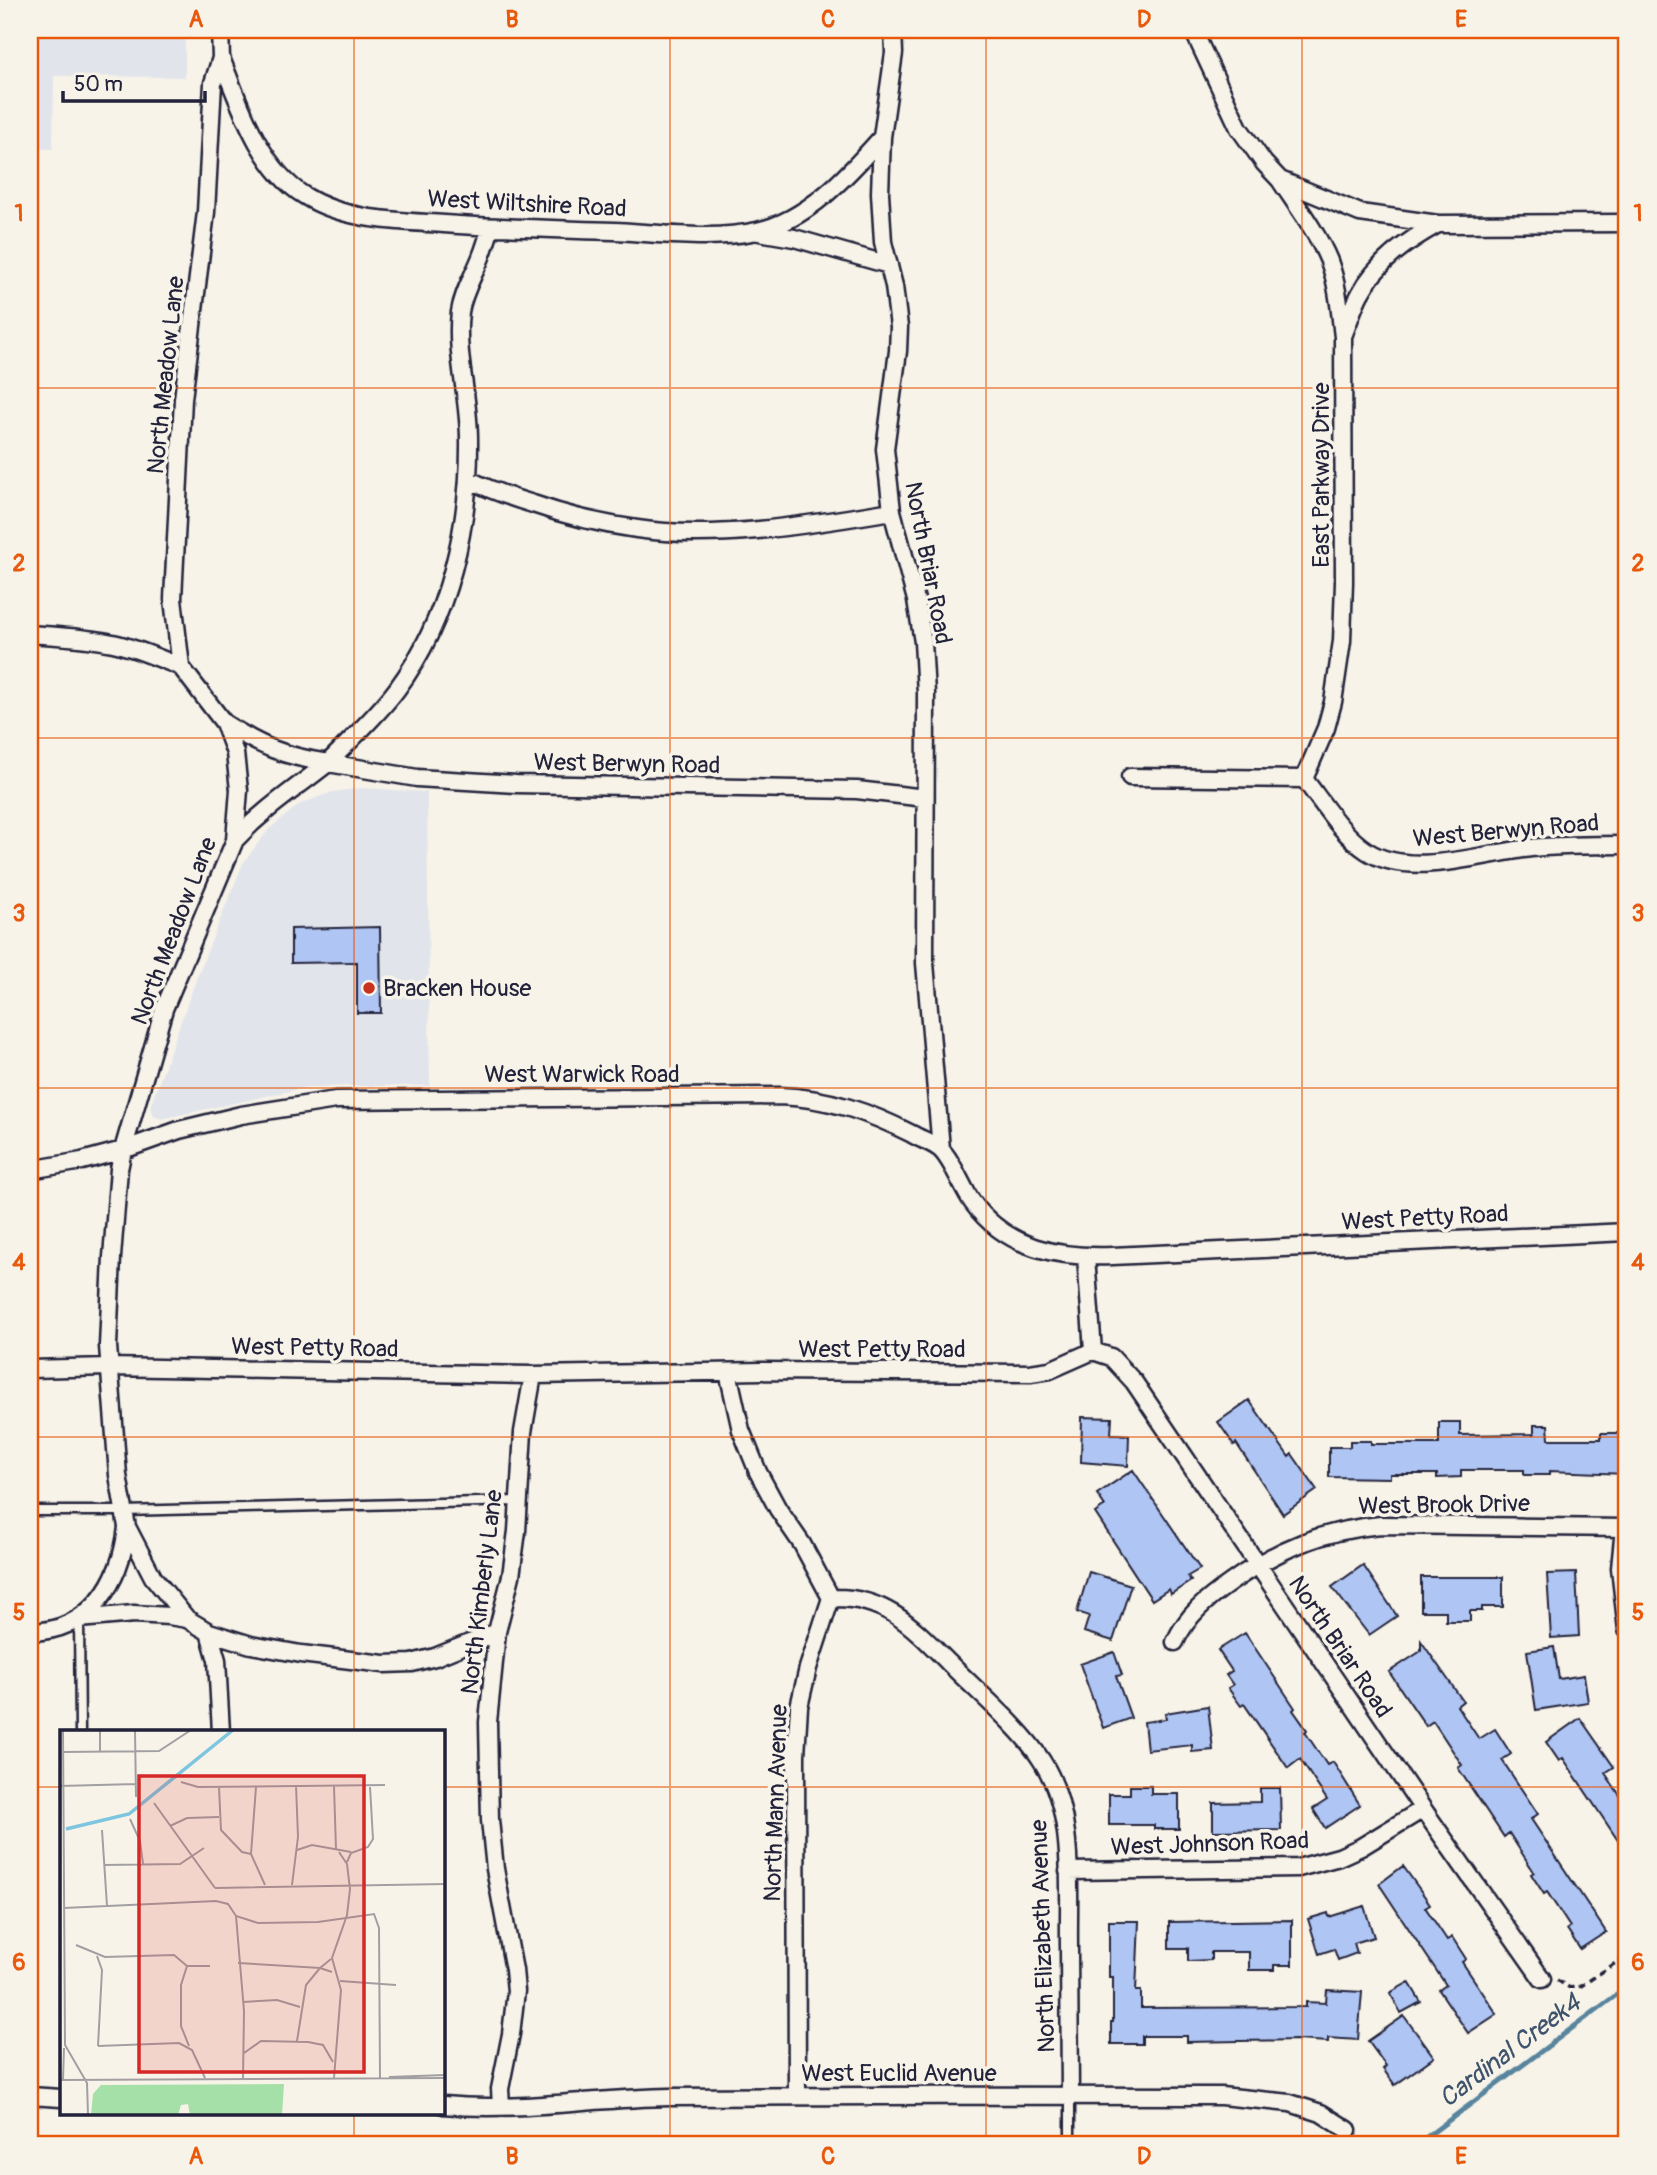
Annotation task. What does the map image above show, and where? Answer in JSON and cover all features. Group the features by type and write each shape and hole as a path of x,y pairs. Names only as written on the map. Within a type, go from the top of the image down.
{"street":[{"name":"North Meadow Lane","path":"126,1519 114,1441 109,1367 112,1258 119,1169 164,1009 235,841 238,772 224,723 181,667 173,600 183,399 206,212 213,83 221,58 220,30"},
{"name":"North Briar Road","path":"893,30 894,53 882,137 880,193 883,242 899,327 885,449 892,511 916,600 923,642 926,693 925,963 941,1149"},
{"name":"East Parkway Drive","path":"1193,30 1239,128 1280,180 1317,237 1329,262 1339,300 1343,337 1342,641 1333,702 1326,728 1304,779"},
{"name":"West Wiltshire Road","path":"221,58 248,124 272,166 304,196 328,207 367,217 491,227 712,235 758,231 785,221 829,192 848,176 882,137"},
{"path":"1280,180 1360,213 1438,223 1627,223"},
{"path":"1343,337 1360,294 1382,264 1407,242 1438,223"},
{"path":"235,841 278,799 328,763 384,706 426,642 437,619 454,566 468,479 469,436 459,330 460,310 491,227"},
{"path":"758,231 794,238 889,265"},
{"path":"468,479 489,490 575,518 639,530 702,533 813,524 892,511"},
{"path":"30,634 115,643 181,667"},
{"name":"West Berwyn Road","path":"224,723 257,744 278,752 417,778 516,784 857,790 925,798"},
{"path":"1130,777 1304,779"},
{"name":"West Berwyn Road","path":"1304,779 1348,835 1367,851 1399,862 1425,863 1534,848 1627,845"},
{"name":"West Warwick Road","path":"30,1170 82,1161 179,1130 241,1115 336,1100 780,1096 823,1099 882,1119 941,1149"},
{"path":"941,1149 974,1205 1001,1231 1034,1249 1086,1257 1093,1351"},
{"name":"West Petty Road","path":"1086,1257 1627,1231"},
{"name":"North Briar Road","path":"1093,1351 1111,1357 1123,1369 1542,1979"},
{"name":"West Petty Road","path":"30,1369 109,1367 533,1375 727,1372 1030,1373 1050,1370 1093,1351"},
{"path":"727,1372 741,1430 758,1472 831,1598"},
{"name":"North Kimberly Lane","path":"501,2106 500,2089 512,2034 516,1991 495,1869 490,1820 488,1722 497,1632 512,1576 523,1432 533,1375"},
{"path":"79,1619 105,1594 119,1569 126,1519"},
{"path":"126,1519 153,1577 187,1619 209,1632 251,1645 384,1664 412,1663 435,1657 497,1632"},
{"name":"West Brook Drive","path":"1175,1642 1181,1629 1203,1602 1257,1564 1306,1540 1353,1527 1381,1525 1625,1528"},
{"path":"1625,1528 1620,1568 1627,1630"},
{"name":"North Elizabeth Avenue","path":"831,1598 850,1597 864,1600 895,1612 1030,1744 1042,1760 1058,1796 1064,1821 1068,1871 1070,2096"},
{"name":"North Mann Avenue","path":"797,2096 796,1755 799,1707 808,1668 831,1598"},
{"path":"30,1632 79,1619 134,1614 187,1619"},
{"path":"209,1632 217,1660 221,1730"},
{"name":"West Johnson Road","path":"1068,1871 1298,1868 1339,1857 1361,1847 1423,1809"},
{"path":"30,2096 60,2098"},
{"name":"West Euclid Avenue","path":"444,2105 551,2106 648,2097 1259,2098 1290,2103 1321,2113 1348,2130"}],"lane":[{"path":"30,1511 126,1519 518,1501"},
{"path":"79,1619 80,1730"},
{"path":"1070,2096 1070,2145"}],"path":[{"path":"1542,1979 1552,1977 1570,1988 1581,1986 1623,1958 1627,1963"}],"shaded area":[{"path":"30,30 185,30 185,77 54,76 53,149 30,149"},
{"path":"362,788 427,792 430,1086 304,1088 161,1119 154,1116 150,1107 198,974 243,863 269,829 300,804 332,792"}],"building":[{"name":"Bracken House","path":"380,927 381,1013 357,1013 357,962 291,963 291,929"},
{"path":"1249,1400 1289,1457 1292,1454 1317,1490 1283,1514 1236,1443 1234,1445 1218,1422"},
{"path":"1082,1417 1112,1418 1111,1434 1129,1435 1128,1466 1081,1462"},
{"path":"1439,1422 1460,1422 1460,1435 1534,1434 1534,1425 1548,1425 1549,1439 1601,1439 1601,1433 1627,1433 1627,1474 1549,1471 1549,1475 1524,1475 1524,1470 1461,1470 1461,1477 1390,1474 1390,1478 1329,1477 1329,1447 1350,1447 1350,1441 1371,1441 1371,1444 1439,1444"},
{"path":"1133,1470 1200,1569 1188,1576 1191,1581 1171,1594 1169,1589 1152,1600 1095,1513 1105,1506 1097,1494"},
{"path":"1363,1565 1397,1616 1369,1635 1332,1587"},
{"path":"1089,1572 1131,1585 1113,1641 1084,1632 1089,1616 1077,1612"},
{"path":"1576,1573 1579,1636 1551,1638 1547,1574"},
{"path":"1421,1577 1503,1577 1503,1607 1482,1607 1482,1611 1470,1611 1470,1621 1446,1621 1446,1611 1421,1611"},
{"path":"1245,1633 1295,1708 1293,1710 1307,1730 1305,1732 1327,1765 1333,1762 1360,1805 1325,1828 1313,1809 1327,1800 1300,1759 1288,1768 1244,1704 1241,1706 1228,1688 1233,1685 1226,1675 1232,1671 1218,1650"},
{"path":"1421,1641 1463,1701 1457,1706 1479,1739 1495,1729 1511,1754 1502,1760 1538,1814 1531,1819 1606,1932 1580,1949 1567,1929 1570,1927 1547,1892 1544,1894 1531,1874 1534,1872 1509,1833 1504,1837 1458,1768 1462,1765 1433,1721 1426,1726 1389,1672 1421,1651"},
{"path":"1554,1647 1559,1679 1584,1675 1588,1702 1536,1710 1527,1651"},
{"path":"1114,1652 1122,1675 1116,1676 1131,1718 1103,1728 1080,1664"},
{"path":"1208,1706 1213,1750 1192,1752 1192,1745 1147,1750 1144,1722 1166,1719 1165,1713"},
{"path":"1580,1718 1614,1767 1605,1773 1627,1806 1627,1854 1563,1758 1559,1761 1546,1742"},
{"path":"1130,1786 1151,1786 1151,1794 1179,1794 1179,1829 1154,1829 1154,1825 1109,1825 1109,1794 1130,1794"},
{"path":"1260,1788 1280,1788 1281,1830 1213,1831 1213,1803 1260,1802"},
{"path":"1403,1866 1430,1904 1425,1907 1447,1940 1452,1937 1466,1959 1462,1962 1497,2014 1468,2033 1439,1990 1446,1985 1379,1884"},
{"path":"1364,1906 1374,1937 1354,1943 1357,1953 1338,1960 1334,1949 1319,1954 1308,1919 1328,1913 1329,1917"},
{"path":"1292,1920 1292,1965 1274,1965 1274,1970 1249,1970 1249,1952 1211,1952 1211,1960 1188,1961 1188,1948 1169,1948 1169,1922"},
{"path":"1109,1921 1139,1921 1136,1991 1141,1991 1141,2008 1306,2007 1306,2002 1326,2003 1327,1990 1362,1992 1358,2040 1328,2038 1328,2042 1187,2042 1187,2036 1142,2036 1142,2044 1111,2044 1113,1977 1109,1977"},
{"path":"1409,1982 1421,2002 1401,2013 1390,1993"},
{"path":"1404,2016 1434,2057 1395,2085 1383,2069 1386,2066 1368,2041"}],"waterway":[{"name":"Cardinal Creek4","path":"1416,2145 1627,1987"}],"place":[{"name":"Bracken House","path":"369,988"}]}
